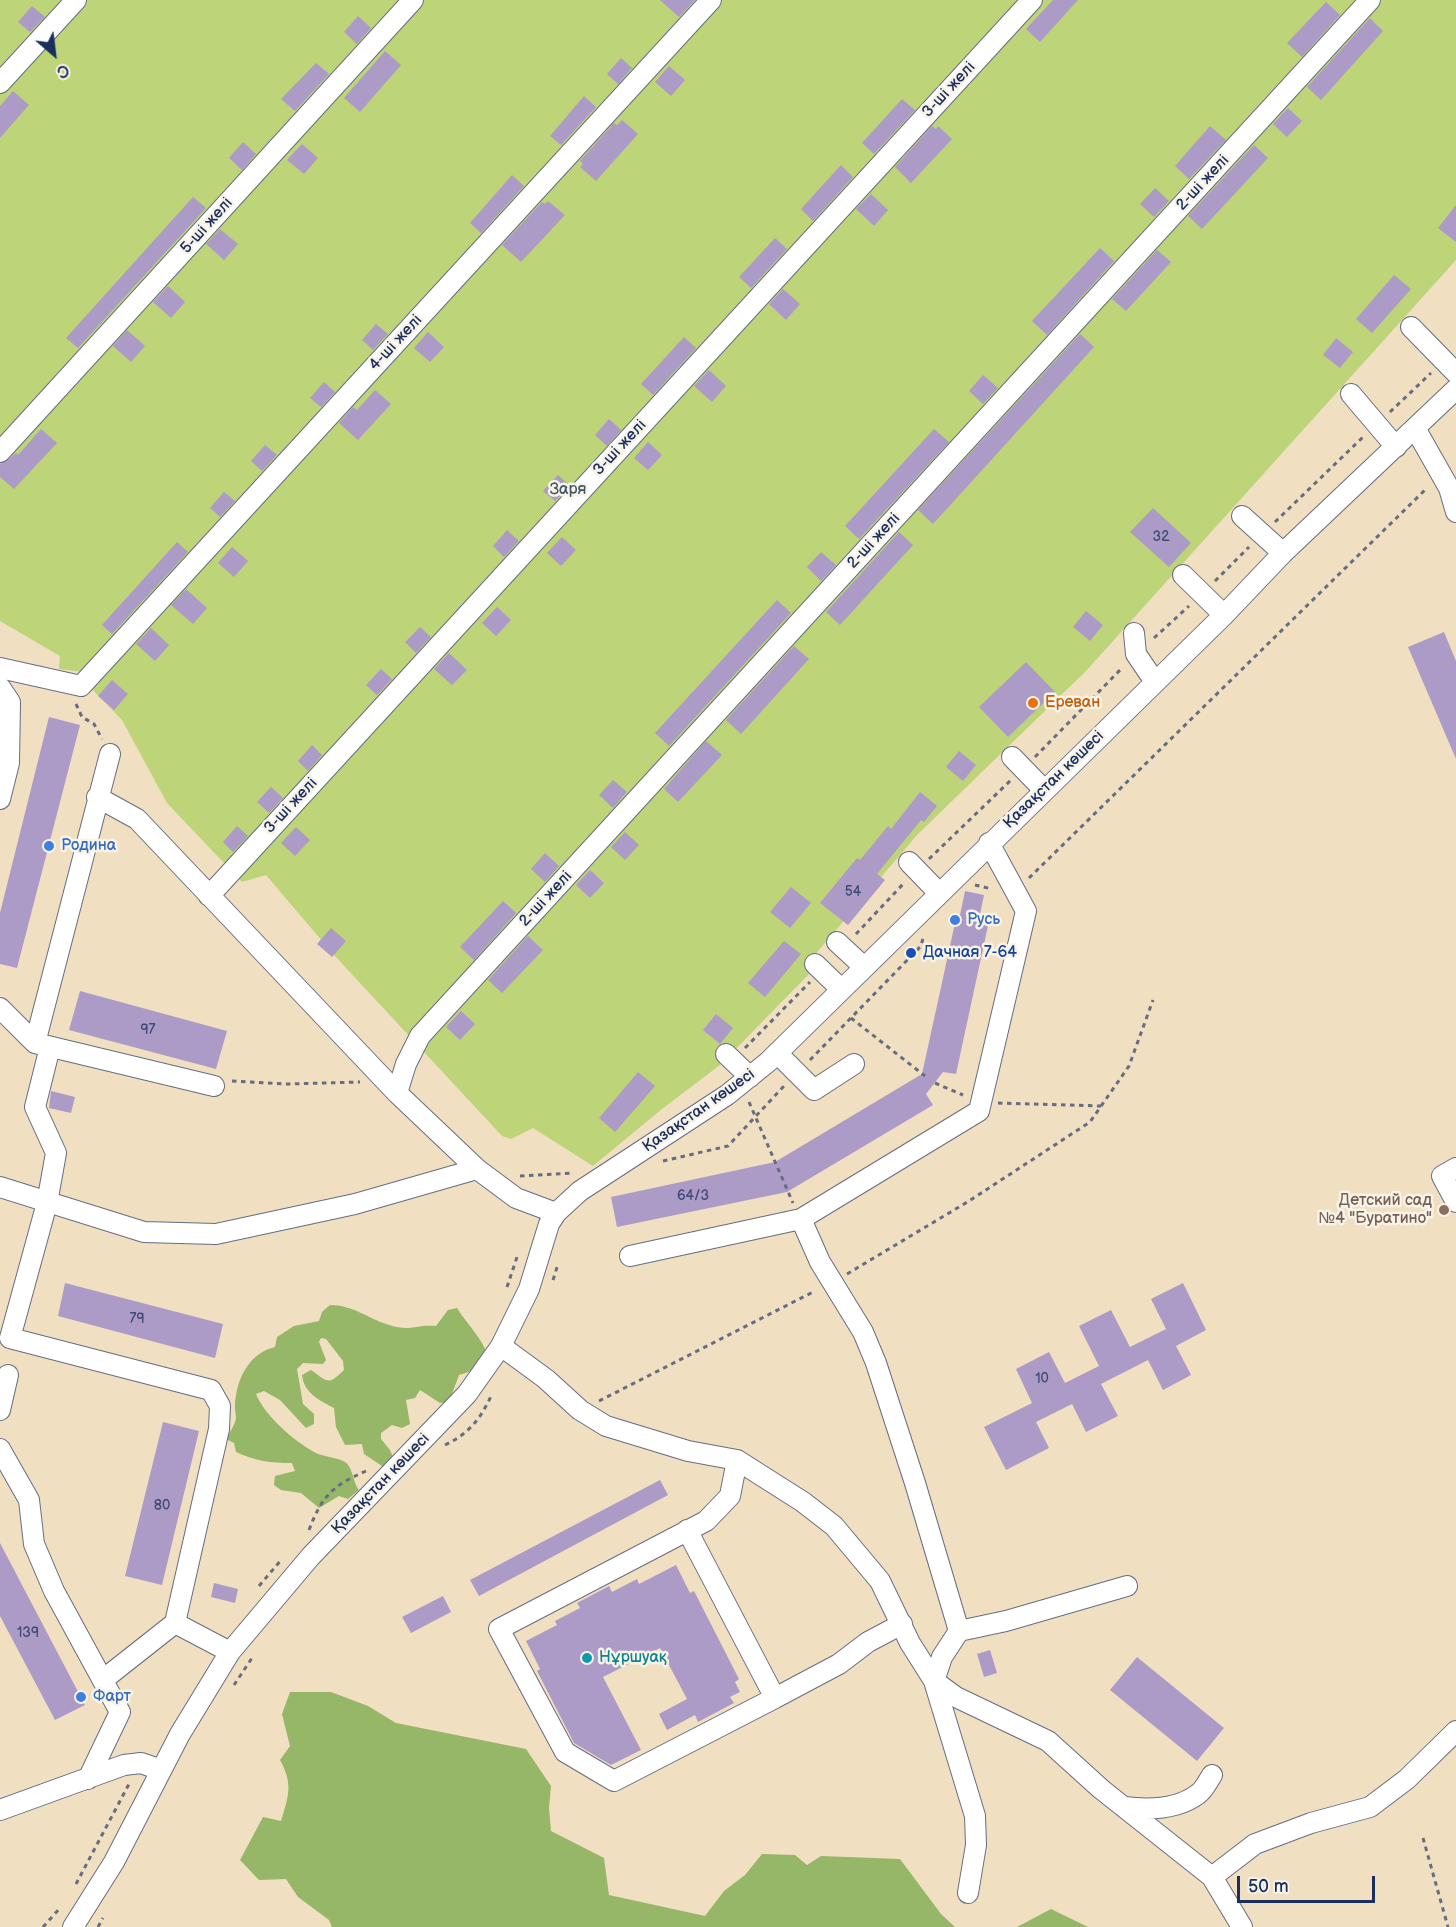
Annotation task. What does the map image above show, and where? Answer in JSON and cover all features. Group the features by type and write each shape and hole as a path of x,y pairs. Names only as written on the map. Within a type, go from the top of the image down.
{"street":[{"path":"0,83 76,0"},
{"name":"5-ші желі","path":"0,452 413,0"},
{"name":"4-ші желі","path":"81,686 711,0"},
{"name":"3-ші желі","path":"208,896 1032,0"},
{"name":"2-ші желі","path":"392,1087 420,1036 1370,0"},
{"path":"1411,327 1450,366"},
{"name":"Қазақстан көшесі","path":"73,1927 114,1862 161,1770 230,1652 311,1556 467,1394 501,1346 529,1289 549,1224 556,1213 580,1191 746,1080 777,1053 1224,615 1283,553 1456,390"},
{"path":"1352,394 1396,447"},
{"path":"1415,428 1449,488 1456,512"},
{"path":"1242,516 1283,553"},
{"path":"1183,575 1224,615"},
{"path":"1134,633 1136,654 1155,682"},
{"path":"0,669 81,686"},
{"path":"0,687 10,702 9,763 0,799"},
{"path":"104,1679 175,1623 219,1429 220,1406 211,1390 10,1338 47,1203 56,1153 35,1107 43,1045 97,797 110,754"},
{"path":"1018,763 1044,790"},
{"path":"97,797 138,819 208,896 392,1087 477,1169 516,1198 556,1213"},
{"path":"630,1256 801,1219 979,1111 1026,912 1016,889 989,843"},
{"path":"913,866 939,893"},
{"path":"840,945 864,967"},
{"path":"818,967 841,989"},
{"path":"0,1008 43,1045 214,1086"},
{"path":"777,1053 814,1090 854,1064"},
{"path":"729,1058 746,1080"},
{"path":"1456,1168 1442,1176 1456,1202"},
{"path":"0,1187 144,1232 216,1234 355,1204 477,1169"},
{"path":"801,1219 832,1283 862,1332 876,1363 915,1483 958,1631"},
{"path":"501,1346 546,1379 580,1410 606,1426 688,1451 737,1460 802,1502 834,1526 880,1581 934,1681 975,1816 976,1845 968,1893"},
{"path":"0,1410 8,1374"},
{"path":"0,1449 29,1500 34,1544 54,1591 120,1712 88,1779"},
{"path":"737,1460 730,1496 706,1521 499,1629 565,1752 614,1781 839,1664 868,1642 902,1624"},
{"path":"687,1530 775,1698"},
{"path":"934,1681 942,1657 958,1631 1127,1586"},
{"path":"175,1623 230,1652"},
{"path":"934,1681 956,1697 1048,1742 1124,1807 1212,1877 1242,1927"},
{"path":"1212,1877 1255,1844 1311,1823 1370,1807 1407,1779 1456,1731"},
{"path":"0,1810 58,1787 124,1766 141,1763 161,1770"},
{"path":"1124,1807 1149,1810 1176,1805 1199,1794 1212,1775"}],"path":[{"path":"840,945 913,866 1018,763 1203,594 1377,423 1450,366"},
{"path":"1016,889 1441,474"},
{"path":"81,686 75,697 77,709 82,717 94,724 110,754"},
{"path":"729,1058 818,967"},
{"path":"580,1410 832,1283 969,1200 1090,1122 1129,1066 1153,1000"},
{"path":"851,1018 925,1076"},
{"path":"214,1086 219,1078 239,1082 392,1087"},
{"path":"746,1080 782,1181"},
{"path":"935,1083 981,1103 1101,1106"},
{"path":"520,1176 577,1172"},
{"path":"551,1284 558,1262"},
{"path":"441,1446 463,1436 481,1418 494,1390"},
{"path":"233,1687 258,1650"},
{"path":"1423,1839 1448,1927"},
{"path":"98,1927 104,1917"}],"green space":[{"name":"Заря","path":"0,0 1456,0 1456,260 1086,671 917,835 807,964 809,974 720,1065 593,1166 533,1128 511,1139 502,1136 334,955 266,875 242,882 167,803 122,720 91,688 92,673 59,669 60,656 0,621"},
{"path":"330,1305 346,1307 389,1325 403,1328 436,1326 448,1310 457,1308 480,1340 489,1362 482,1368 459,1375 449,1402 440,1403 420,1390 415,1398 406,1400 410,1424 402,1428 392,1425 381,1433 381,1439 390,1450 396,1464 388,1470 364,1454 362,1444 345,1445 336,1427 334,1408 313,1395 306,1387 302,1375 311,1370 331,1380 344,1370 343,1361 326,1339 321,1338 319,1342 326,1360 323,1364 303,1363 297,1369 303,1404 314,1414 314,1424 306,1428 280,1400 264,1391 256,1394 266,1411 297,1441 318,1454 348,1464 359,1490 348,1499 339,1496 319,1508 301,1493 281,1490 274,1485 275,1476 295,1471 292,1463 250,1458 236,1452 234,1443 226,1439 236,1418 237,1388 250,1362 257,1355 275,1347 277,1337 294,1326 319,1321 322,1312"},
{"path":"290,1692 331,1692 368,1706 396,1723 526,1749 551,1786 549,1808 551,1831 604,1858 609,1895 705,1916 724,1891 745,1875 762,1854 795,1855 807,1865 821,1856 900,1859 941,1914 955,1927 332,1927 329,1920 298,1897 286,1879 259,1880 240,1860 263,1817 281,1821 284,1812 288,1797 288,1783 280,1760 290,1746 282,1714"},
{"path":"1051,1909 1088,1927 1017,1927"}],"building":[{"path":"660,0 695,0 679,17"},
{"path":"1053,0 1078,0 1040,42 1026,29"},
{"path":"1326,2 1340,15 1302,57 1287,43"},
{"path":"32,6 45,17 30,32 18,22"},
{"path":"358,16 371,28 357,44 344,32"},
{"path":"1370,18 1383,31 1321,100 1307,87"},
{"path":"385,51 401,65 360,112 344,98"},
{"path":"621,58 632,68 618,84 607,74"},
{"path":"316,63 329,74 295,111 281,99"},
{"path":"669,66 685,80 671,96 655,82"},
{"path":"13,91 29,105 0,138 0,106"},
{"path":"584,96 596,107 561,145 550,136"},
{"path":"902,99 915,110 874,154 862,143"},
{"path":"1288,108 1302,121 1287,137 1273,124"},
{"path":"622,120 638,134 596,181 580,167 583,164 580,161 614,123 617,125"},
{"path":"932,126 936,129 938,126 952,139 911,183 895,167"},
{"path":"1210,126 1226,140 1189,179 1175,166"},
{"path":"243,142 256,154 242,170 229,158"},
{"path":"302,144 318,158 304,174 287,160"},
{"path":"1254,145 1268,158 1202,229 1188,216"},
{"path":"841,165 853,177 813,221 801,209"},
{"path":"512,175 524,186 481,233 470,223"},
{"path":"1155,188 1169,201 1154,217 1140,204"},
{"path":"871,194 888,210 874,226 856,209"},
{"path":"193,197 206,208 78,348 66,338"},
{"path":"548,201 565,215 521,262 502,245 542,202 545,204"},
{"path":"1456,205 1456,242 1438,228"},
{"path":"220,229 238,244 224,260 206,244"},
{"path":"775,238 787,249 751,288 739,277"},
{"path":"1100,248 1114,261 1047,335 1032,321"},
{"path":"1157,250 1171,262 1126,311 1112,299"},
{"path":"1394,275 1411,289 1372,333 1356,319"},
{"path":"168,286 185,302 171,318 153,302"},
{"path":"783,289 800,304 786,320 769,304"},
{"path":"376,324 388,334 373,350 362,340"},
{"path":"127,330 145,346 131,362 113,346"},
{"path":"428,332 444,347 430,362 414,348"},
{"path":"1080,334 1094,347 933,524 918,510"},
{"path":"684,337 696,348 653,395 641,384"},
{"path":"1336,338 1353,352 1340,368 1323,355"},
{"path":"709,370 726,386 712,402 694,386"},
{"path":"983,375 998,388 983,404 969,391"},
{"path":"324,382 335,392 321,407 310,398"},
{"path":"375,390 391,404 358,440 339,423 353,407 357,410"},
{"path":"609,419 621,430 607,446 595,435"},
{"path":"41,429 57,443 14,489 0,477 0,464 16,453 18,455"},
{"path":"934,429 949,442 859,539 845,526"},
{"path":"648,442 662,455 648,470 634,458"},
{"path":"265,445 277,455 262,471 251,461"},
{"path":"558,475 570,486 555,501 543,491"},
{"path":"224,492 235,501 220,517 210,508"},
{"path":"1153,508 1191,543 1169,567 1130,532"},
{"path":"507,530 519,541 504,557 493,546"},
{"path":"899,532 913,545 840,625 826,612"},
{"path":"562,537 576,550 561,566 547,553"},
{"path":"177,542 188,552 112,634 102,625"},
{"path":"232,547 248,561 234,577 218,563"},
{"path":"821,552 836,565 821,581 807,567"},
{"path":"186,589 207,608 193,624 171,605"},
{"path":"777,600 791,613 669,746 655,733"},
{"path":"497,607 511,620 496,636 482,623"},
{"path":"1086,611 1103,625 1090,641 1073,627"},
{"path":"420,627 431,637 416,653 405,642"},
{"path":"151,628 169,645 155,661 136,644"},
{"path":"1444,632 1456,661 1456,759 1408,647"},
{"path":"794,646 809,659 741,734 726,720"},
{"path":"449,653 467,670 452,685 434,669"},
{"path":"1026,662 1055,692 1008,737 979,707"},
{"path":"381,669 392,679 377,695 366,685"},
{"path":"112,680 128,694 114,710 98,696"},
{"path":"49,717 80,725 17,968 0,964 0,913"},
{"path":"706,741 722,755 678,802 664,789"},
{"path":"312,745 322,755 308,771 298,761"},
{"path":"959,751 976,765 963,781 946,767"},
{"path":"613,780 627,792 613,808 599,795"},
{"path":"271,787 283,798 269,813 257,802"},
{"path":"920,792 937,806 924,822 921,820 877,874 885,880 848,925 820,903 857,858 860,860 888,826 891,829"},
{"path":"237,826 248,836 233,852 223,842"},
{"path":"296,827 310,840 295,856 281,843"},
{"path":"625,832 639,845 625,860 611,847"},
{"path":"545,853 559,866 545,882 531,869"},
{"path":"590,870 604,883 590,898 576,885"},
{"path":"791,887 811,903 790,928 770,912"},
{"path":"965,891 984,895 979,919 989,921 956,1074 943,1072 926,1094 933,1105 787,1192 617,1227 611,1197 775,1162 922,1074 957,914 960,915"},
{"path":"503,901 516,913 474,960 460,947"},
{"path":"331,928 346,941 332,957 317,944"},
{"path":"528,936 543,950 502,993 488,980"},
{"path":"784,941 801,954 765,997 748,983"},
{"path":"80,991 227,1031 216,1069 69,1030"},
{"path":"461,1011 475,1024 460,1040 446,1027"},
{"path":"716,1014 733,1028 720,1044 703,1030"},
{"path":"638,1072 655,1086 615,1132 599,1118"},
{"path":"51,1091 75,1097 71,1113 49,1108"},
{"path":"65,1283 223,1324 215,1358 58,1316"},
{"path":"1183,1283 1206,1330 1176,1346 1191,1375 1163,1390 1148,1360 1101,1384 1118,1416 1086,1432 1072,1404 1036,1422 1049,1448 1006,1470 984,1427 1032,1403 1016,1369 1049,1352 1065,1383 1099,1366 1079,1326 1111,1310 1130,1347 1166,1329 1151,1299"},
{"path":"163,1422 199,1431 162,1585 125,1576"},
{"path":"660,1480 668,1495 479,1596 470,1580"},
{"path":"0,1543 85,1705 55,1720 0,1616"},
{"name":"Нұршуақ","path":"676,1565 690,1593 694,1591 739,1679 735,1682 740,1692 730,1697 734,1703 698,1722 695,1715 667,1730 659,1714 687,1699 660,1648 603,1677 641,1750 611,1765 574,1743 537,1671 540,1669 526,1641 557,1625 555,1621 580,1608 577,1603 609,1586 612,1592 637,1579 639,1584"},
{"path":"214,1583 238,1589 235,1603 211,1597"},
{"path":"443,1596 451,1612 411,1633 402,1617"},
{"path":"990,1650 997,1673 984,1677 977,1654"},
{"path":"1137,1657 1224,1728 1197,1761 1110,1690"}],"place":[{"name":"Ереван","path":"1033,703"},
{"name":"Родина","path":"49,846"},
{"name":"Русь","path":"955,920"},
{"name":"Дачная 7-64","path":"911,953"},
{"name":"Детский сад №4 \"Буратино\"","path":"1444,1210"},
{"name":"Нұршуақ","path":"587,1658"},
{"name":"Фарт","path":"81,1697"}]}
